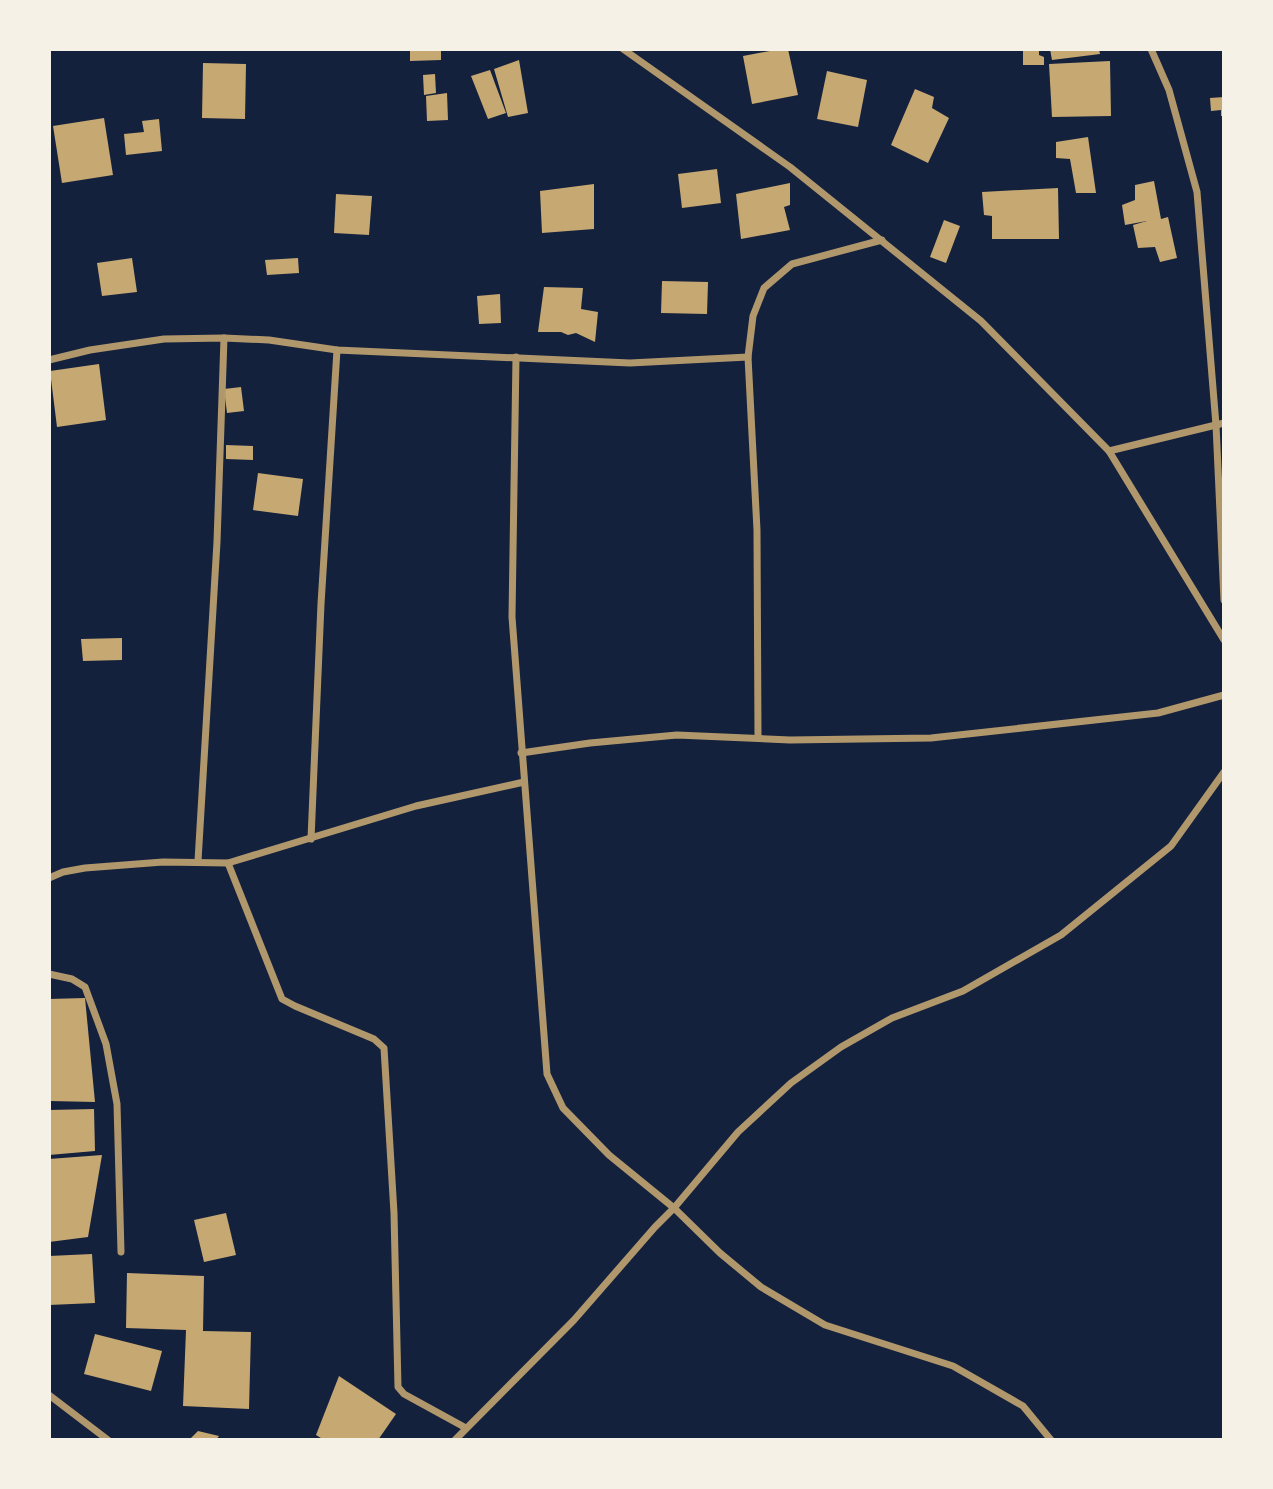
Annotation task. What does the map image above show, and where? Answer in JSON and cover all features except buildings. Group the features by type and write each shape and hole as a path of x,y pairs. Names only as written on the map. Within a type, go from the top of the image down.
{"street":[{"path":"623,49 790,167 981,321 1109,451 1224,640"},
{"path":"1150,49 1169,90 1197,192 1220,424 1224,600"},
{"path":"758,738 757,530 748,357 753,316 764,288 792,264 882,240"},
{"path":"49,360 90,349 164,339 224,338 337,349 630,363 748,357"},
{"path":"198,861 217,542 224,338"},
{"path":"311,839 322,591 337,349"},
{"path":"516,357 512,617 547,1074 563,1108 609,1155 674,1208 720,1253 761,1287 825,1325 953,1366 1023,1406 1051,1440"},
{"path":"1109,451 1220,424"},
{"path":"521,752 677,736 790,740 931,738 1158,713 1224,695"},
{"path":"455,1440 574,1320 738,1132 791,1083 831,1054 892,1018 963,991 1061,935 1171,846 1224,772"},
{"path":"49,878 63,872 85,869 198,861 228,863 416,806 524,782"},
{"path":"228,863 282,999 374,1039 384,1048 394,1213 398,1387 404,1394 466,1428"},
{"path":"49,974 72,979 85,987 106,1044 117,1104 121,1252"},
{"path":"49,1395 108,1440"}]}
